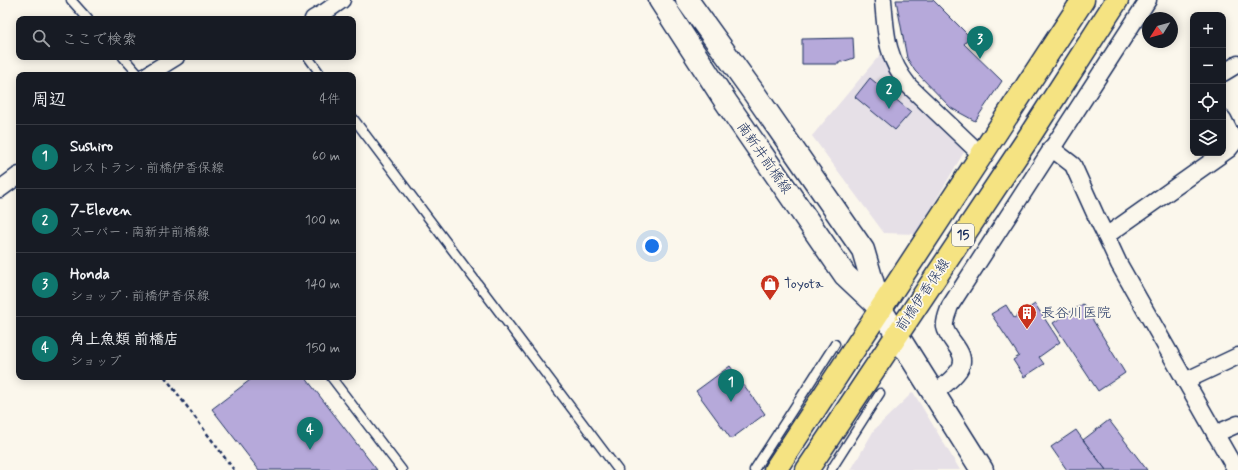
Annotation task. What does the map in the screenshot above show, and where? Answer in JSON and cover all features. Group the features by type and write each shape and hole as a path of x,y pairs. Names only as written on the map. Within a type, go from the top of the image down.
{"main road":[{"name":"南新井前橋線","path":"660,0 726,102 845,274 880,308 982,470"},
{"name":"南新井前橋線","path":"687,0 759,99 863,250 880,308"},
{"name":"前橋伊香保線","path":"775,470 806,406 880,308 983,154 1083,0"},
{"name":"前橋伊香保線","path":"823,464 896,334 1027,140 1117,0"}],"street":[{"path":"318,16 342,0"},
{"path":"883,0 888,45 895,66 901,76 909,86 967,142 983,154"},
{"path":"934,394 959,370 962,362 960,353 945,327 946,316 950,306 1148,0"},
{"path":"152,72 171,60"},
{"path":"1226,71 1238,64"},
{"path":"1106,236 1229,149 1234,141 1224,120"},
{"path":"1052,148 1073,165 1120,264 1236,470"},
{"path":"0,189 16,177"},
{"path":"1185,381 1238,356"},
{"path":"1215,434 1238,424"}],"lane":[{"path":"71,0 85,16"},
{"path":"126,60 136,72"},
{"path":"310,60 319,72"},
{"path":"356,122 618,470"},
{"path":"754,470 806,406 835,344"},
{"path":"333,380 402,470"},
{"path":"823,464 880,393"}],"path":[{"path":"167,380 234,470"}],"shaded area":[{"path":"884,50 967,147 916,234 884,233 812,136"},
{"path":"913,392 960,470 851,470 874,430"}],"building":[{"path":"896,0 933,0 970,37 964,44 1002,81 975,121 951,108 915,71 907,58"},
{"path":"853,38 854,58 839,62 839,64 802,64 802,39"},
{"path":"870,78 911,112 895,130 855,97"},
{"name":"長谷川医院","path":"1035,304 1060,342 1039,357 1044,364 1024,377 1013,360 1019,356 991,314 1006,305 1014,318"},
{"path":"1083,304 1125,373 1098,391 1053,323"},
{"path":"730,366 765,414 731,439 696,391"},
{"path":"250,380 307,380 377,470 259,470 212,409"},
{"path":"1109,420 1147,470 1106,470 1083,440"},
{"path":"1076,430 1106,470 1067,470 1051,447"}],"place":[{"name":"Honda","path":"980,59"},
{"name":"7-Eleven","path":"889,109"},
{"name":"Toyota","path":"770,301"},
{"name":"長谷川医院","path":"1027,330"},
{"name":"Sushiro","path":"731,402"},
{"name":"角上魚類 前橋店","path":"310,450"}]}
